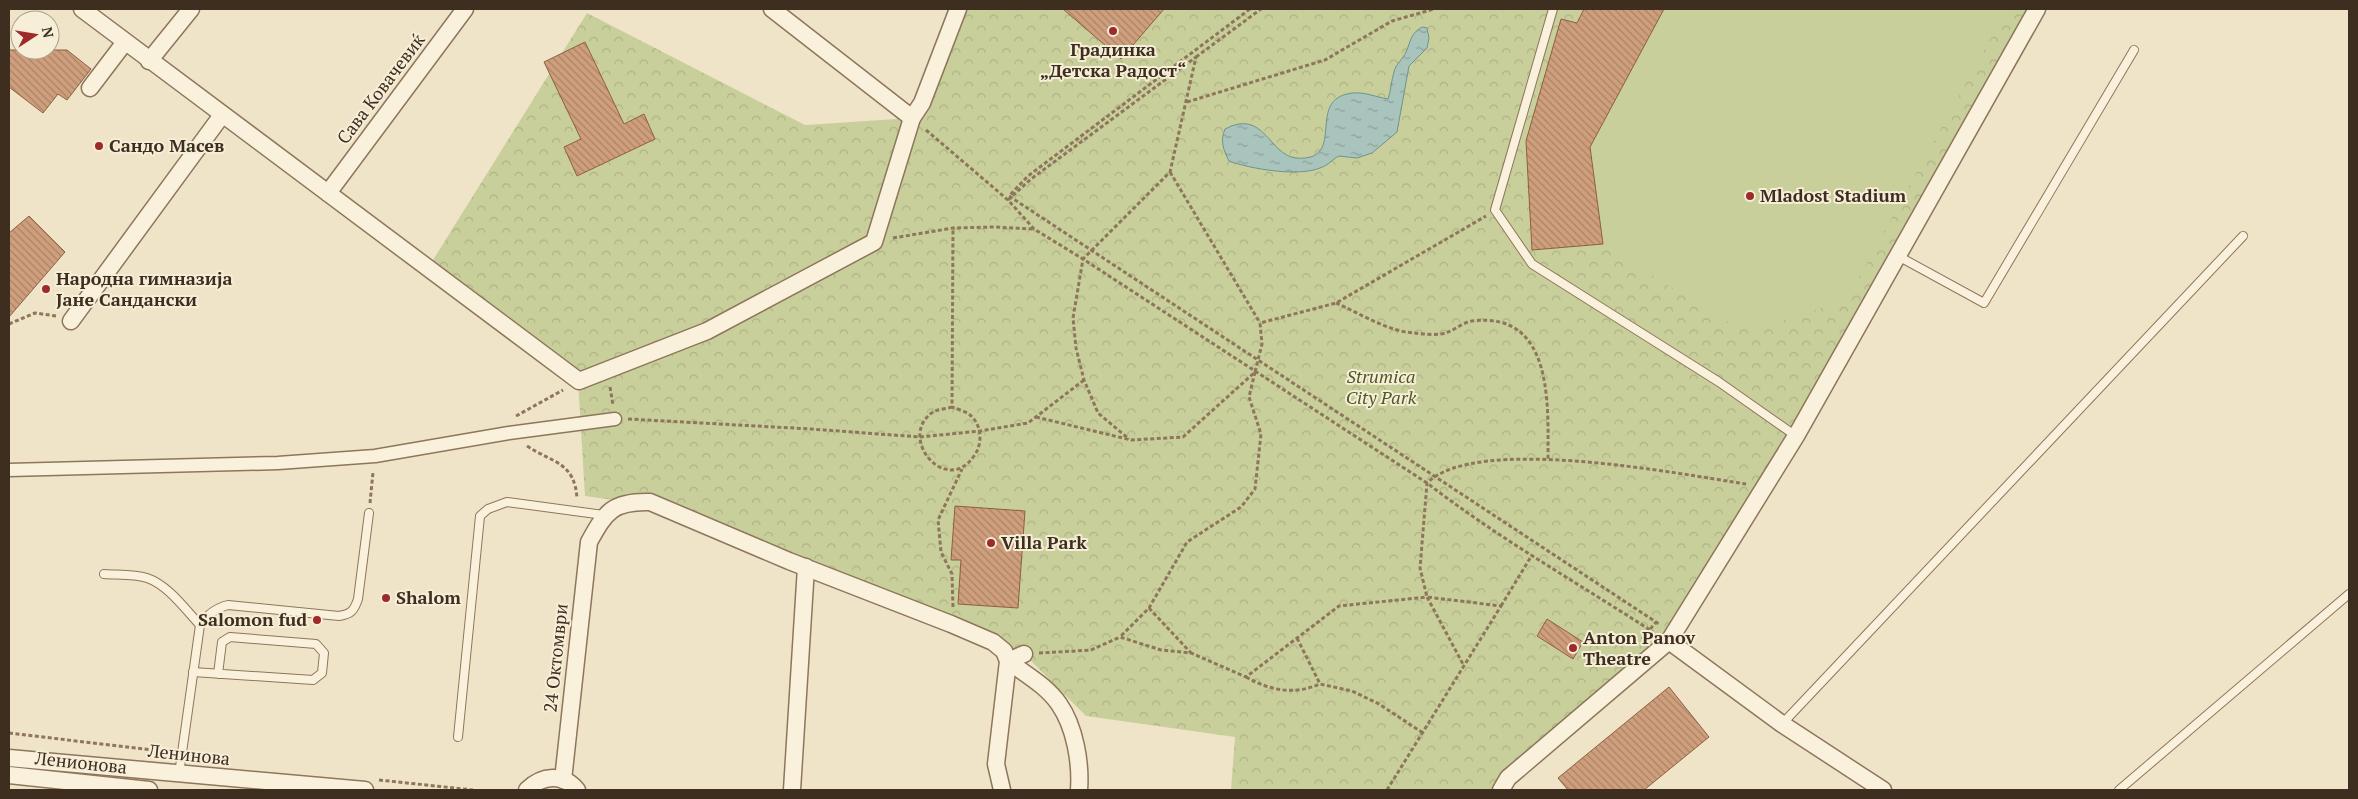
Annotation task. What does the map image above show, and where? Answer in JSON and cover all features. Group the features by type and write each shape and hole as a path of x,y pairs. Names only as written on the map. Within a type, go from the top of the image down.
{"street":[{"path":"82,9 578,382 707,331 874,242 912,118 922,103 958,9"},
{"path":"149,61 191,9"},
{"name":"Сава Ковачевиќ","path":"328,193 465,9"},
{"path":"772,9 912,118"},
{"path":"1501,790 1508,778 1669,641 1766,488 2037,9"},
{"path":"90,88 125,42"},
{"path":"71,321 222,115"},
{"path":"9,470 278,463 375,456 509,433 616,419"},
{"path":"604,515 628,502 650,502 806,568 993,642 1004,651 1008,661 996,764 1002,790"},
{"name":"24 Октомври","path":"564,780 589,542 604,515"},
{"path":"792,790 806,568"},
{"path":"1669,641 1782,724 1883,790"},
{"path":"1008,661 1024,654"},
{"path":"1008,661 1046,690 1059,704 1074,738 1079,790"},
{"name":"Ленинова","path":"9,758 364,790"},
{"name":"Ленионова","path":"9,775 96,788 149,790"},
{"path":"527,790 542,779 553,777 564,780 577,790"}],"lane":[{"path":"1553,9 1495,210 1532,264 1718,382 1796,436"},
{"path":"1898,256 1984,303 2134,50"},
{"path":"1782,724 2243,236"},
{"path":"458,737 480,516 493,506 507,502 604,515"},
{"path":"179,774 200,625 207,615 220,606 228,605 339,616 355,610 369,513"},
{"path":"104,574 137,576 149,579 170,594 200,625"},
{"path":"2118,790 2349,594"},
{"path":"193,672 218,674 316,679 322,673 324,653 316,644 230,637 222,642 218,674"}],"path":[{"path":"1009,199 1009,196 1028,176 1250,9"},
{"path":"1009,199 1031,179 1261,9"},
{"path":"1186,102 1325,60 1392,22 1434,9"},
{"path":"1131,440 1098,413 1084,380 1076,348 1073,318 1083,259 1170,172 1196,57"},
{"path":"912,118 1009,199 1092,250 1656,622"},
{"path":"1024,654 1091,650 1120,637 1149,608 1187,542 1242,507 1255,489 1261,434 1249,397 1262,344 1260,323 1170,172"},
{"path":"1009,199 1034,229 1427,483 1532,554 1669,641"},
{"path":"1260,323 1336,303 1495,210"},
{"path":"874,242 953,228 994,227 1034,229"},
{"path":"952,407 953,228"},
{"path":"1336,303 1388,327 1413,333 1446,333 1470,321 1496,321 1518,329 1535,348 1548,400 1548,460"},
{"path":"9,324 34,313 57,316 71,321"},
{"path":"607,370 616,419 811,429 920,437 980,431 1028,423 1084,380"},
{"path":"1036,417 1131,440 1183,438 1254,372"},
{"path":"577,511 576,489 573,477 567,469 558,461 530,448 509,433 511,422 519,413 578,382"},
{"path":"951,624 953,607 952,574 941,552 938,520 962,468 979,450 980,431 970,415 952,407 934,412 922,424 920,437 924,454 935,465 949,470 962,468"},
{"path":"369,513 375,456"},
{"path":"1464,666 1427,597 1420,568 1427,483 1434,476 1460,466 1514,458 1603,463 1766,488"},
{"path":"1387,790 1532,554"},
{"path":"1246,678 1339,606 1427,597 1501,606"},
{"path":"1149,608 1190,653"},
{"path":"1120,637 1161,650 1190,653 1262,686 1280,691 1311,688 1320,684 1352,691 1379,704 1422,733"},
{"path":"1297,638 1320,684"},
{"path":"9,733 133,748"}],"green space":[{"name":"Strumica City Park","path":"958,9 2037,9 1669,641 1501,790 1231,790 1235,737 1086,716 1024,654 951,624 628,502 585,496 578,381 428,268 587,13 805,125 912,118"},
{"name":"Mladost Stadium","path":"1664,9 2007,9 1847,299 1756,330 1723,320 1603,244 1590,147"}],"water":[{"path":"1422,27 1427,28 1429,38 1427,48 1409,66 1397,132 1372,153 1357,158 1339,156 1323,167 1300,172 1274,171 1249,167 1229,161 1223,145 1223,133 1225,129 1238,124 1249,124 1257,128 1279,149 1287,155 1296,158 1311,157 1320,151 1324,142 1329,108 1335,99 1347,94 1357,93 1388,99 1397,64 1405,55 1413,35"}],"building":[{"path":"1063,9 1164,9 1121,59"},
{"path":"1584,9 1664,9 1590,147 1603,244 1532,250 1526,141 1561,19 1577,23"},
{"path":"585,42 624,124 644,114 655,139 577,176 564,147 581,139 544,62"},
{"path":"9,50 10,60 60,60 60,50 67,50 91,69 67,100 58,94 43,113 9,87"},
{"path":"29,216 65,252 9,317 9,233"},
{"path":"955,506 1025,511 1018,608 958,604 961,560 951,560"},
{"path":"1547,619 1583,642 1573,659 1537,636"},
{"path":"1669,687 1709,737 1644,790 1568,790 1558,778"}],"place":[{"name":"Градинка „Детска Радост“","path":"1113,31"},
{"name":"Сандо Масев","path":"99,146"},
{"name":"Mladost Stadium","path":"1750,196"},
{"name":"Народна гимназија Јане Сандански","path":"46,289"},
{"name":"Villa Park","path":"991,543"},
{"name":"Shalom","path":"386,598"},
{"name":"Salomon fud","path":"317,620"},
{"name":"Anton Panov Theatre","path":"1573,648"}]}
